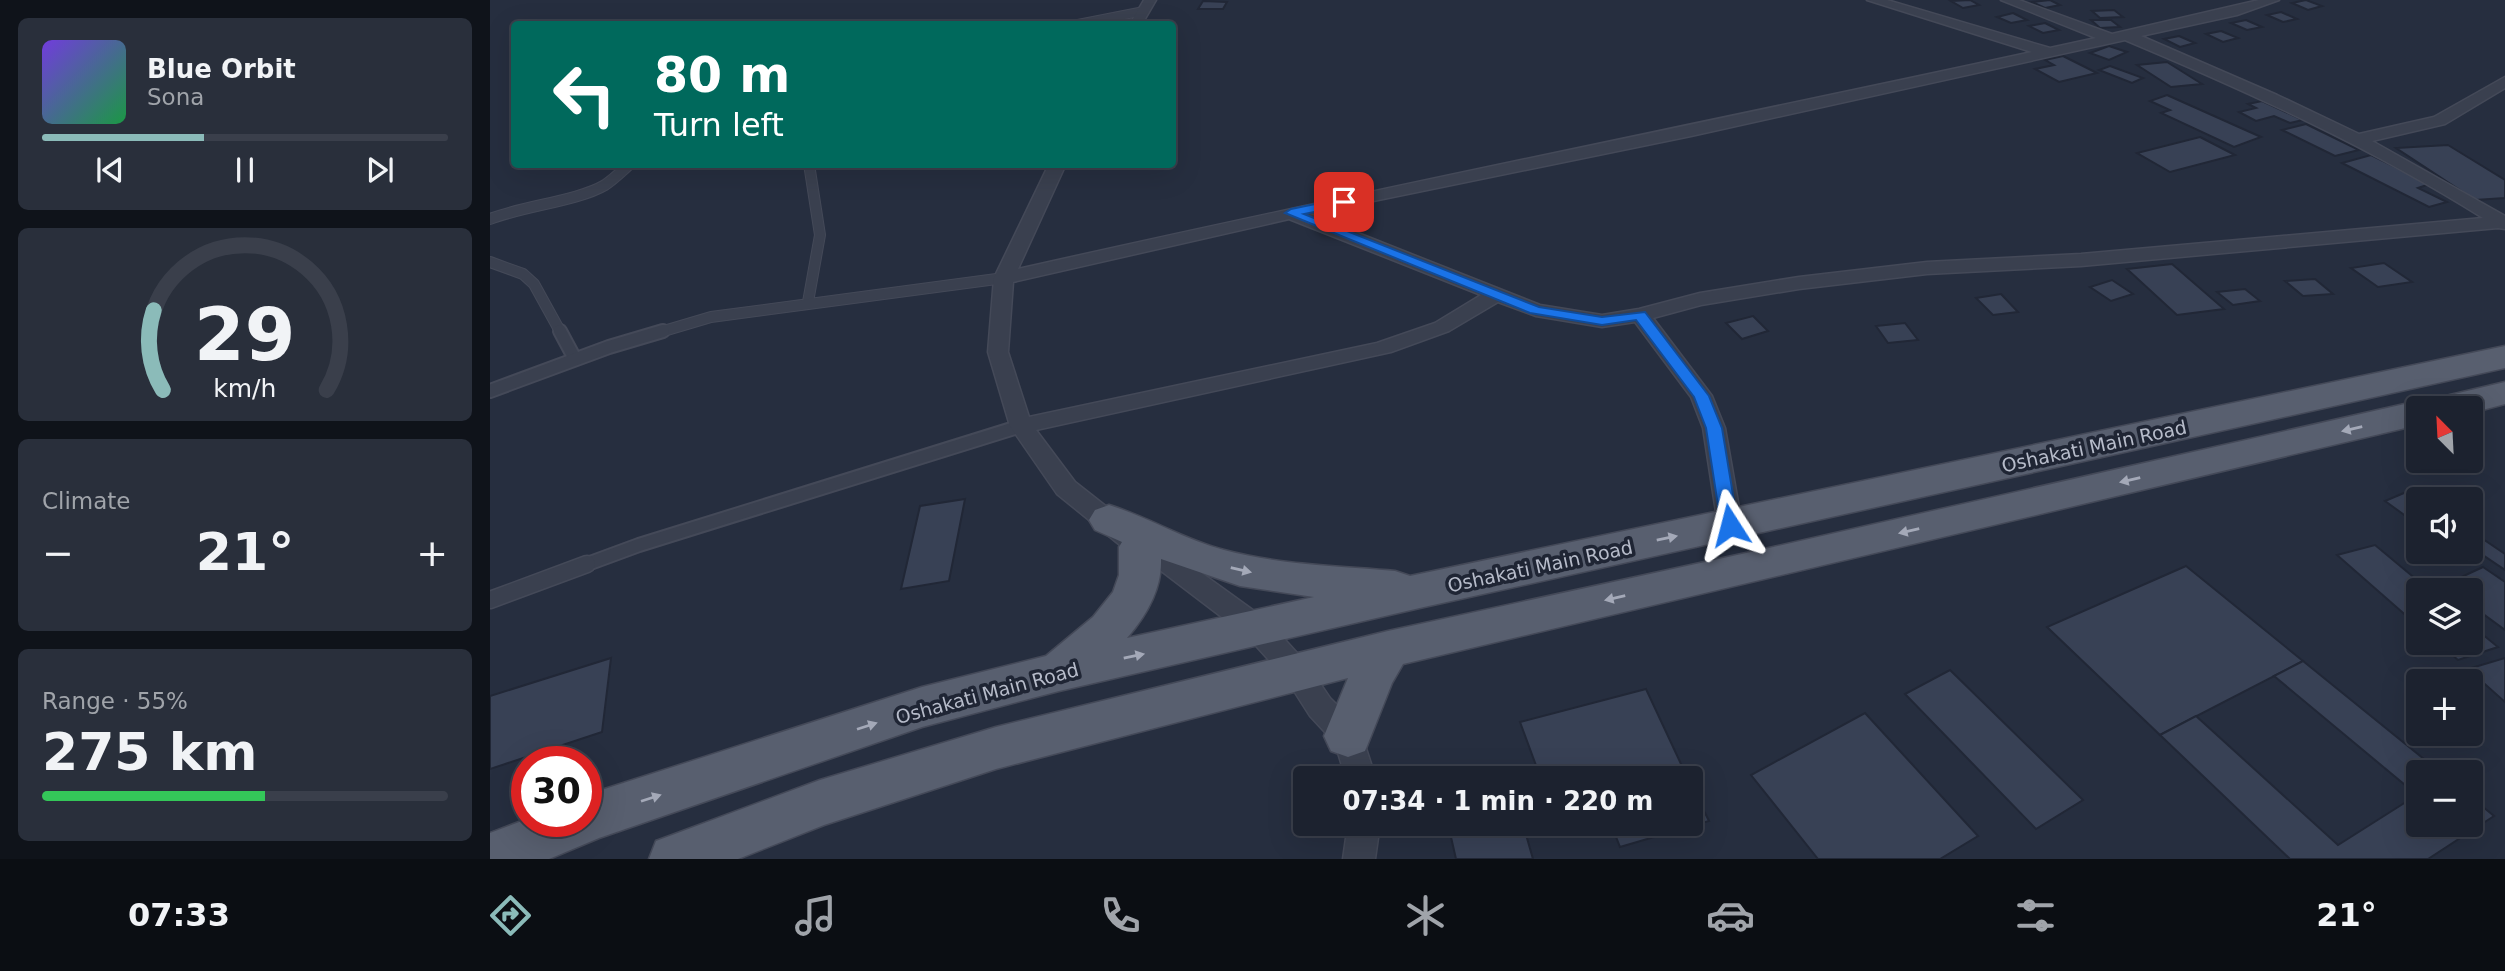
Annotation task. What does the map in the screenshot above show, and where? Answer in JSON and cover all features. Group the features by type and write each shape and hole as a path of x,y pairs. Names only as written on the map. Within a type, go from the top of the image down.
{"main road":[{"name":"Oshakati Main Road","path":"602,814 922,707 1059,672 1424,590 2505,357"},
{"path":"2483,398 2505,393"},
{"name":"Oshakati Main Road","path":"675,859 820,803 996,748 1388,649 1787,560 2406,416"},
{"path":"1059,672 1117,620 1131,602 1140,574 1124,533 1146,533 1217,564 1272,577 1424,590"},
{"path":"1348,736 1371,678 1388,649"},
{"name":"Oshakati Main Road","path":"490,858 542,837"}],"street":[{"path":"1873,0 2051,52"},
{"path":"2007,0 2109,38"},
{"path":"1004,278 1291,213 1691,131 2232,12 2273,0"},
{"path":"1138,21 1147,6"},
{"path":"2126,35 2224,76 2359,139 2504,223"},
{"path":"2359,139 2439,121 2505,81"},
{"path":"1056,168 1004,278 998,352 1021,426 1066,488 1258,629 1297,672 1320,707 1348,736 1357,766"},
{"path":"1291,213 1535,310 1602,321 1640,315 1700,299 1927,268 2081,260 2504,223"},
{"path":"1021,426 1377,349 1441,329 1474,312 1495,295"},
{"path":"1640,315 1702,396 1714,428 1730,525"},
{"path":"1359,859 1362,836"}],"lane":[{"path":"1087,21 1147,6"},
{"path":"490,219 513,210 592,191 606,184 625,168"},
{"path":"808,302 820,235 810,168"},
{"path":"490,262 523,274 534,284 575,359"},
{"path":"490,391 575,359 711,317 1004,278"},
{"path":"490,600 639,545 1021,426"}],"building":[{"path":"1970,0 1979,5 1963,8 1951,1"},
{"path":"2050,0 2060,5 2045,8 2032,2"},
{"path":"2306,0 2322,6 2308,10 2292,3"},
{"path":"1203,1 1227,2 1223,9 1198,9"},
{"path":"2114,10 2123,17 2100,18 2092,11"},
{"path":"2281,12 2297,19 2283,22 2267,15"},
{"path":"2013,13 2027,20 2011,23 1997,17"},
{"path":"2091,20 2111,20 2120,27 2100,28"},
{"path":"2246,20 2262,27 2247,30 2231,23"},
{"path":"2045,23 2059,30 2043,33 2029,26"},
{"path":"2221,31 2238,38 2223,42 2206,34"},
{"path":"2179,36 2195,43 2180,47 2164,39"},
{"path":"2109,46 2127,52 2109,60 2090,53"},
{"path":"2063,56 2097,73 2059,82 2035,69 2054,65 2045,60"},
{"path":"2167,62 2202,84 2171,87 2137,65"},
{"path":"2110,66 2143,78 2132,83 2099,70"},
{"path":"2167,95 2261,137 2234,147 2161,113 2170,110 2150,101"},
{"path":"2262,101 2303,120 2290,123 2274,116 2256,121 2239,112 2256,108 2248,104"},
{"path":"2306,124 2359,150 2335,156 2282,130"},
{"path":"2200,137 2235,155 2170,172 2137,153"},
{"path":"2448,145 2505,180 2505,198 2475,200 2396,148"},
{"path":"2371,155 2430,184 2418,188 2447,202 2429,207 2342,163"},
{"path":"2384,263 2412,282 2378,287 2351,268"},
{"path":"2172,264 2224,309 2177,315 2127,269"},
{"path":"2315,279 2333,294 2303,296 2285,281"},
{"path":"2112,280 2133,294 2111,301 2090,287"},
{"path":"2245,289 2260,301 2233,305 2217,292"},
{"path":"2001,294 2018,312 1993,315 1976,298"},
{"path":"1753,316 1768,331 1742,339 1726,323"},
{"path":"1905,323 1918,340 1888,343 1876,326"},
{"path":"2406,492 2406,516 2385,501"},
{"path":"965,499 949,581 901,589 920,506"},
{"path":"2483,539 2505,554 2505,570 2483,555"},
{"path":"2375,545 2415,578 2406,578 2406,615 2337,555"},
{"path":"2186,566 2303,661 2160,735 2047,627"},
{"path":"2483,567 2505,582 2505,630 2483,614 2483,578 2459,578"},
{"path":"2483,635 2498,647 2483,652"},
{"path":"2452,655 2473,655 2458,660"},
{"path":"611,658 602,732 560,746 511,746 511,762 490,769 490,696"},
{"path":"2505,658 2505,702 2483,682 2483,669 2468,669"},
{"path":"2303,661 2425,760 2406,760 2406,786 2274,676"},
{"path":"1950,670 2083,800 2036,829 1905,694"},
{"path":"1646,689 1682,766 1536,766 1520,722"},
{"path":"1865,713 1978,836 1940,859 1818,859 1751,775"},
{"path":"2196,716 2338,845 2406,802 2406,837 2462,837 2428,859 2290,859 2160,735"},
{"path":"2483,807 2494,816 2483,823"},
{"path":"1703,809 1709,821 1703,823"},
{"path":"1451,836 1526,836 1533,859 1456,859"},
{"path":"1616,836 1658,836 1620,847"}],"route":[{"path":"1344,202 1291,213 1535,310 1602,321 1640,315 1702,396 1714,428 1730,525"}]}
